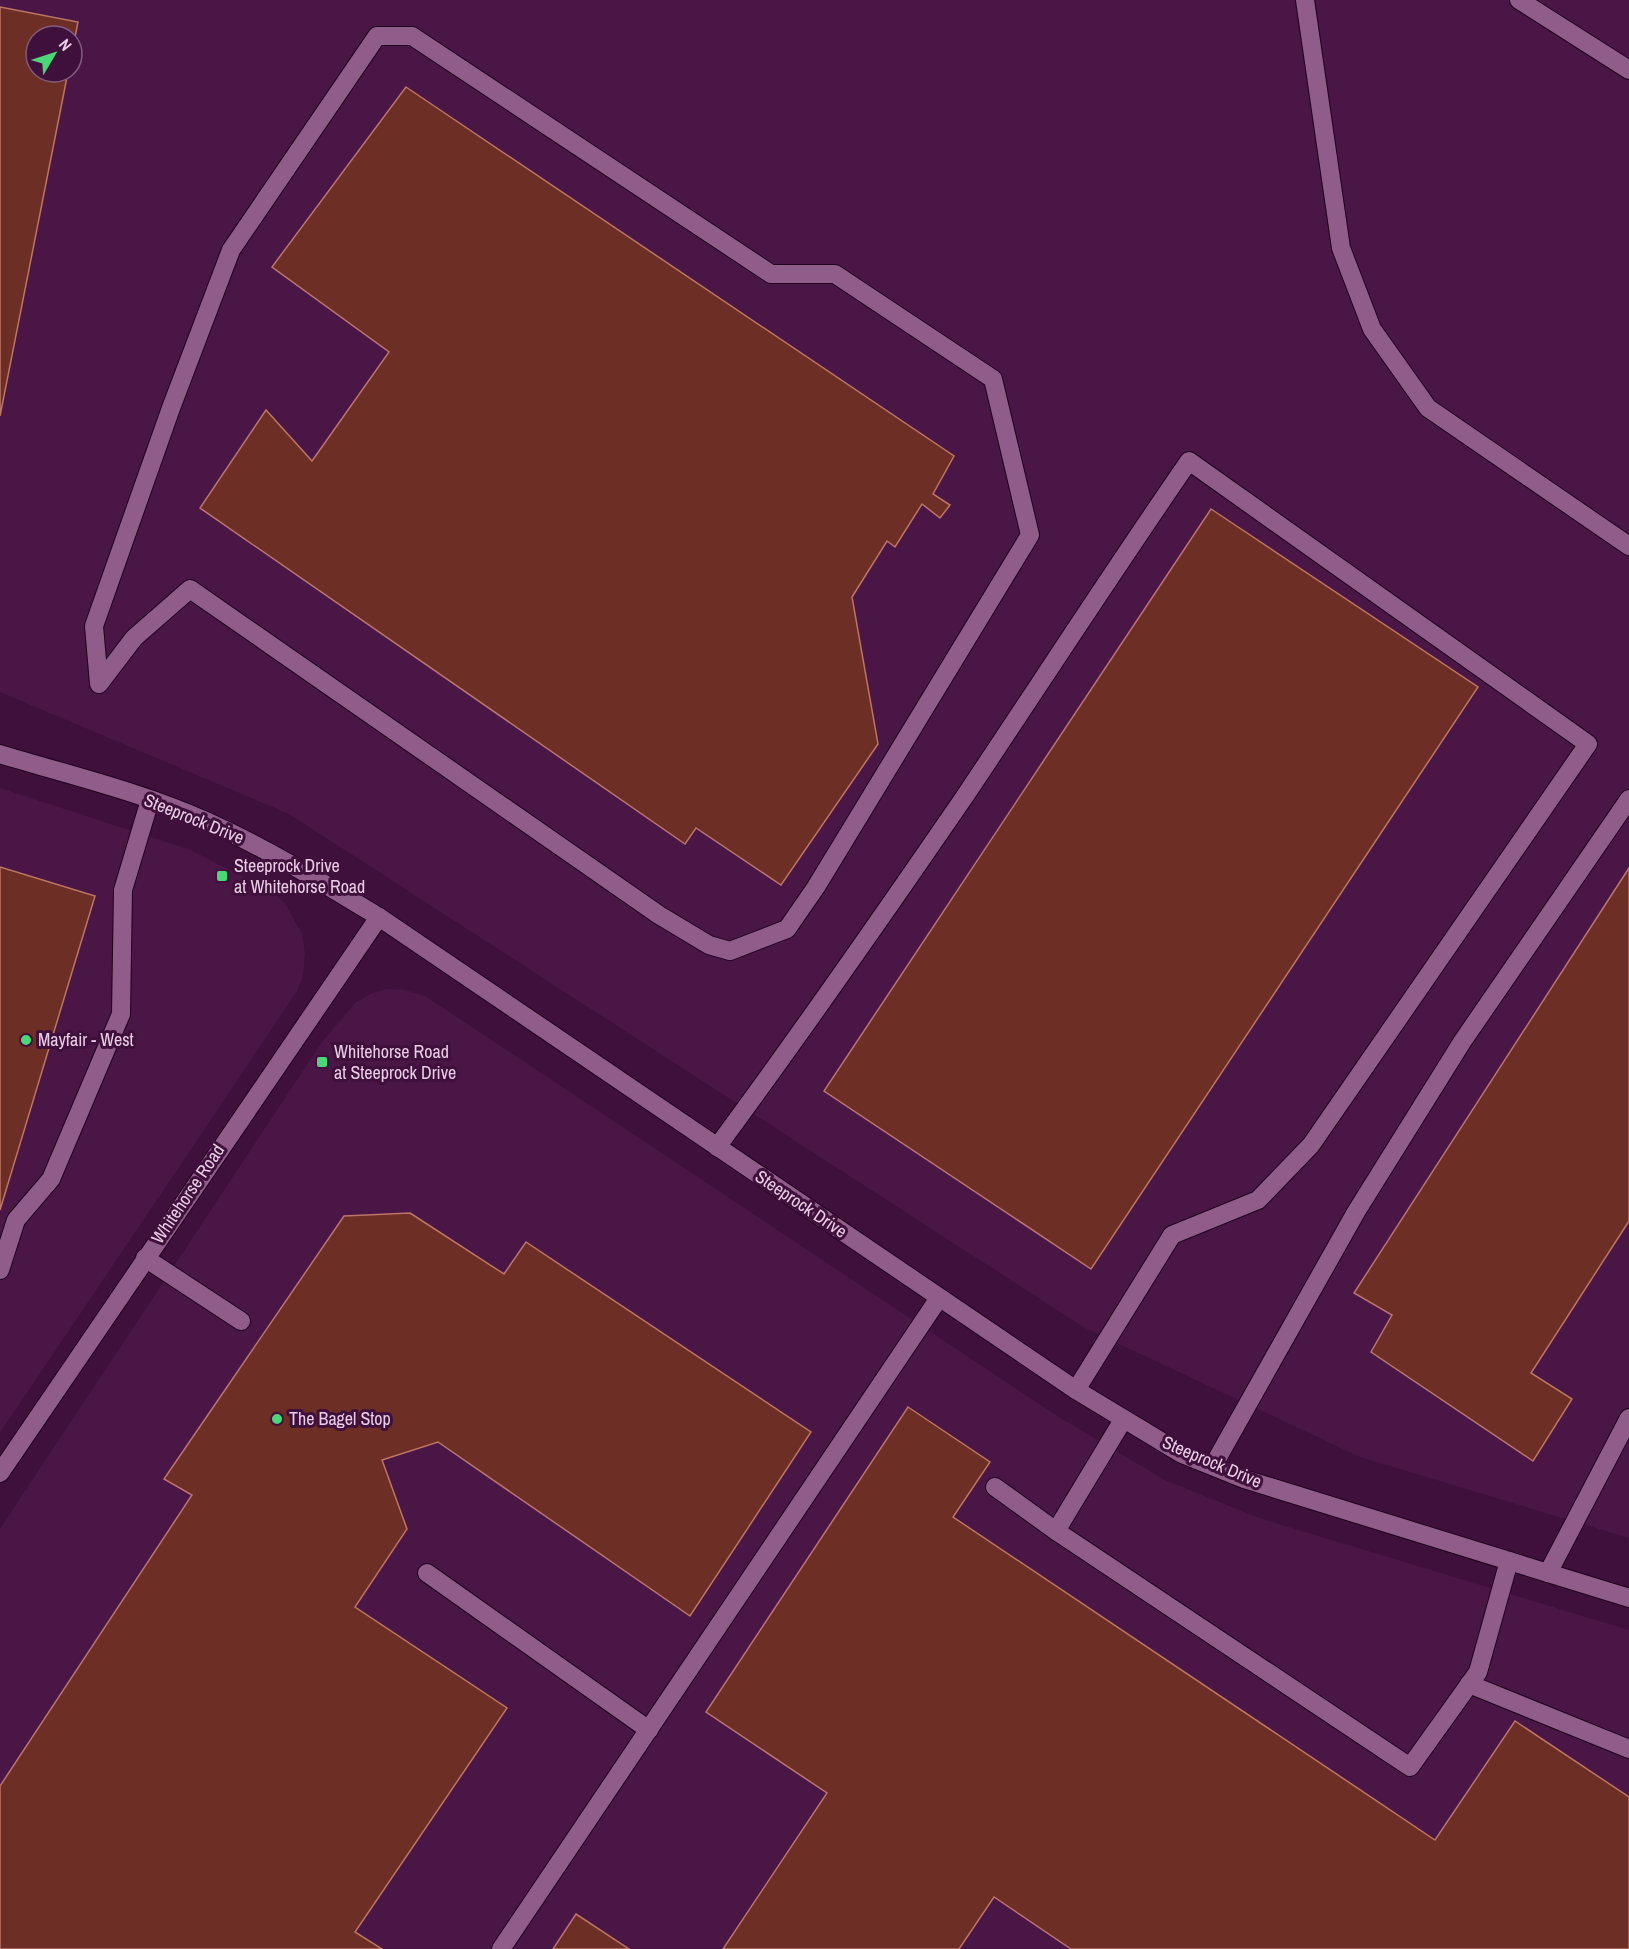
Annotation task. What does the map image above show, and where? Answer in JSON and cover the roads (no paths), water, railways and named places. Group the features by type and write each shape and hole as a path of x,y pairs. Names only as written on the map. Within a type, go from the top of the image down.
{"street":[{"path":"1305,0 1341,248 1372,329 1428,408 1629,546"},
{"path":"1519,0 1629,70"},
{"path":"377,36 411,36 771,274 836,274 993,379 1030,535 816,887 787,929 730,951 709,945 659,915 190,589 134,638 99,684 94,626 171,408 231,250 377,36"},
{"path":"717,1147 778,1064 965,795 1101,588 1189,461 1588,744 1311,1145 1258,1200 1172,1235 1076,1390"},
{"name":"Steeprock Drive","path":"0,754 150,800 249,841 379,917 1076,1390 1182,1454 1244,1479 1629,1598"},
{"path":"1214,1466 1356,1212 1462,1042 1629,799"},
{"path":"0,1270 16,1220 51,1179 121,1014 123,890 150,800"},
{"name":"Whitehorse Road","path":"0,1473 379,917"},
{"path":"145,1258 241,1322"},
{"path":"501,1949 939,1298"},
{"path":"1548,1573 1629,1418"},
{"path":"1056,1531 1123,1420"},
{"path":"995,1487 1056,1531 1410,1767 1478,1672 1509,1561"},
{"path":"427,1574 649,1731"},
{"path":"1469,1684 1629,1749"}],"place":[{"name":"Steeprock Drive at Whitehorse Road","path":"222,876"},
{"name":"Mayfair - West","path":"26,1040"},
{"name":"Whitehorse Road at Steeprock Drive","path":"322,1062"},
{"name":"The Bagel Stop","path":"277,1419"}]}
